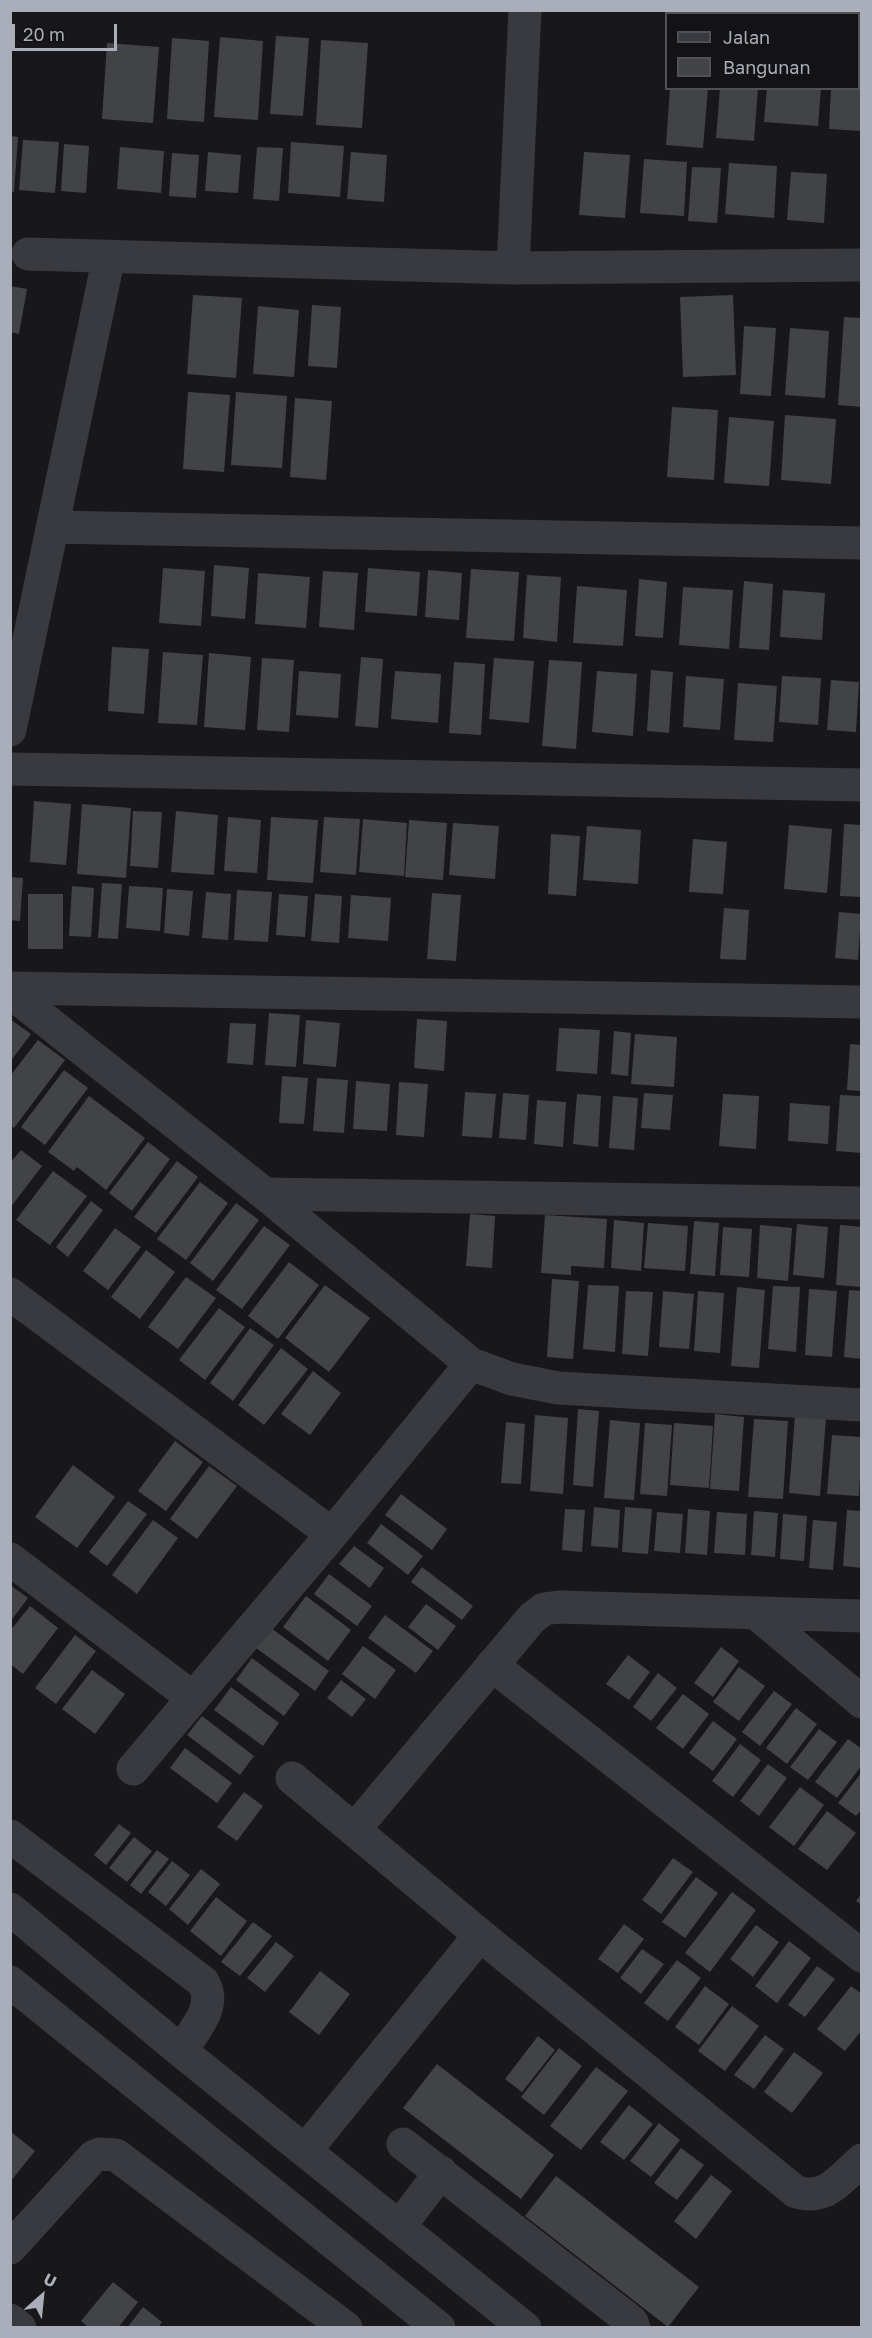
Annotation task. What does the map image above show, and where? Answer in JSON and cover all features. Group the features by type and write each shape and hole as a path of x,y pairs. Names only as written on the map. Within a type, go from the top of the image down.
{"street":[{"path":"513,268 525,10"},
{"path":"28,254 513,268 861,265"},
{"path":"10,730 109,256"},
{"path":"53,527 861,543"},
{"path":"10,769 861,785"},
{"path":"10,990 861,1002"},
{"path":"10,990 265,1194 471,1364 512,1379 558,1388 861,1405"},
{"path":"265,1194 861,1203"},
{"path":"10,1294 332,1534"},
{"path":"133,1769 332,1534 471,1364"},
{"path":"10,1558 193,1698"},
{"path":"354,1830 532,1618 544,1609 560,1607 861,1616"},
{"path":"756,1613 861,1702"},
{"path":"492,1665 861,1956"},
{"path":"292,1778 480,1935 796,2192 811,2196 825,2192 861,2160"},
{"path":"10,1836 203,1982 208,1991 209,2005 181,2051"},
{"path":"12,1913 525,2328"},
{"path":"305,2151 480,1935"},
{"path":"10,1982 439,2328"},
{"path":"403,2144 632,2322 634,2328"},
{"path":"10,2248 93,2157 100,2154 116,2155 346,2328"},
{"path":"399,2227 441,2172"},
{"path":"10,2320 20,2328"}],"building":[{"path":"276,36 309,38 303,116 270,114"},
{"path":"220,37 263,41 258,120 214,117"},
{"path":"172,38 209,41 204,122 167,119"},
{"path":"321,40 368,43 362,128 316,125"},
{"path":"107,43 159,47 153,123 102,119"},
{"path":"860,64 862,64 861,131 829,129 831,90 860,90"},
{"path":"670,90 708,90 703,148 666,145"},
{"path":"720,90 758,90 754,141 716,138"},
{"path":"767,90 821,90 818,126 764,122"},
{"path":"10,136 18,137 14,192 10,192"},
{"path":"23,140 59,142 55,193 19,190"},
{"path":"291,142 344,146 340,197 288,193"},
{"path":"64,144 89,146 86,193 61,191"},
{"path":"120,147 164,151 161,193 117,189"},
{"path":"257,147 283,148 279,201 253,199"},
{"path":"208,152 241,155 238,193 205,191"},
{"path":"351,152 387,155 384,202 347,199"},
{"path":"584,152 630,155 625,218 579,215"},
{"path":"172,153 199,155 196,198 169,196"},
{"path":"644,159 687,162 684,216 640,213"},
{"path":"729,163 777,166 774,218 725,214"},
{"path":"692,167 721,168 717,223 688,221"},
{"path":"791,172 827,174 824,223 787,220"},
{"path":"10,286 27,289 19,334 10,332"},
{"path":"193,295 242,298 236,378 187,374"},
{"path":"733,295 736,375 683,377 680,297"},
{"path":"312,305 341,307 337,368 308,366"},
{"path":"258,306 299,310 294,377 253,374"},
{"path":"844,317 862,318 862,407 838,405"},
{"path":"744,326 776,328 771,396 740,394"},
{"path":"790,328 829,331 825,398 785,395"},
{"path":"188,392 230,395 224,472 183,469"},
{"path":"236,392 287,396 282,468 231,465"},
{"path":"295,398 332,401 326,480 290,477"},
{"path":"672,407 718,410 714,480 667,477"},
{"path":"785,415 836,419 831,484 781,480"},
{"path":"729,417 774,421 769,486 724,483"},
{"path":"214,565 249,568 245,619 211,616"},
{"path":"163,568 205,571 201,626 159,623"},
{"path":"368,568 420,572 417,616 365,612"},
{"path":"471,569 519,572 514,641 466,638"},
{"path":"428,570 462,573 459,620 425,617"},
{"path":"323,571 358,573 354,630 319,627"},
{"path":"258,573 310,577 306,628 255,624"},
{"path":"527,575 561,577 557,642 523,638"},
{"path":"639,579 667,582 663,638 635,636"},
{"path":"744,581 773,584 769,650 739,648"},
{"path":"577,586 627,590 623,646 573,643"},
{"path":"683,587 733,590 729,649 679,645"},
{"path":"783,590 825,593 822,640 780,637"},
{"path":"112,647 149,649 144,714 108,711"},
{"path":"163,652 203,655 197,725 158,723"},
{"path":"209,653 251,657 245,730 204,727"},
{"path":"361,657 383,659 378,728 355,726"},
{"path":"262,658 294,660 289,732 257,730"},
{"path":"494,658 534,661 529,723 489,719"},
{"path":"549,660 582,662 576,749 542,746"},
{"path":"454,662 485,664 481,735 449,733"},
{"path":"651,670 673,672 669,733 647,731"},
{"path":"299,671 341,674 338,718 296,715"},
{"path":"395,671 441,674 438,723 391,719"},
{"path":"597,671 637,674 633,736 592,732"},
{"path":"686,676 724,679 720,730 683,727"},
{"path":"782,676 821,678 818,725 779,722"},
{"path":"831,680 859,682 856,732 827,730"},
{"path":"738,683 777,686 773,742 734,740"},
{"path":"34,801 71,804 66,865 30,862"},
{"path":"82,804 131,808 126,878 77,874"},
{"path":"133,811 162,812 158,868 130,866"},
{"path":"176,811 218,815 214,875 171,872"},
{"path":"228,817 261,820 257,873 224,871"},
{"path":"271,817 318,820 313,883 267,880"},
{"path":"324,817 360,819 356,875 320,872"},
{"path":"363,819 407,823 404,876 359,872"},
{"path":"409,820 447,823 443,880 405,877"},
{"path":"453,823 499,826 495,879 449,875"},
{"path":"844,824 862,825 862,897 840,896"},
{"path":"789,825 832,829 827,893 784,889"},
{"path":"587,826 641,830 638,884 583,880"},
{"path":"551,834 580,836 576,896 548,894"},
{"path":"693,839 727,842 723,894 689,892"},
{"path":"10,877 23,878 20,921 10,920"},
{"path":"102,883 122,884 118,939 98,938"},
{"path":"72,886 94,888 91,937 69,936"},
{"path":"129,886 163,888 160,931 126,928"},
{"path":"167,889 193,891 189,936 164,933"},
{"path":"237,890 272,892 268,942 234,940"},
{"path":"206,892 231,894 228,940 202,938"},
{"path":"432,893 461,895 456,961 427,959"},
{"path":"28,894 63,894 63,949 28,949"},
{"path":"279,894 308,896 305,937 276,935"},
{"path":"315,894 342,896 339,943 311,941"},
{"path":"351,895 391,898 388,941 348,938"},
{"path":"724,908 749,910 746,960 720,959"},
{"path":"839,912 861,914 858,960 835,958"},
{"path":"269,1013 300,1015 296,1067 265,1065"},
{"path":"10,1019 31,1034 10,1062"},
{"path":"417,1019 447,1021 444,1071 414,1068"},
{"path":"306,1020 340,1023 336,1067 303,1064"},
{"path":"230,1023 256,1024 253,1065 227,1063"},
{"path":"559,1028 600,1030 597,1074 556,1071"},
{"path":"614,1031 631,1033 628,1076 611,1074"},
{"path":"635,1034 677,1037 674,1087 631,1084"},
{"path":"38,1040 65,1060 14,1128 10,1125 10,1076"},
{"path":"850,1044 862,1045 862,1091 847,1090"},
{"path":"64,1070 88,1088 45,1145 21,1127"},
{"path":"282,1076 308,1078 304,1124 279,1123"},
{"path":"317,1078 348,1080 344,1133 313,1131"},
{"path":"356,1081 390,1084 387,1131 353,1129"},
{"path":"399,1082 428,1084 424,1137 396,1135"},
{"path":"465,1092 496,1094 492,1138 462,1136"},
{"path":"503,1093 529,1095 526,1140 499,1138"},
{"path":"644,1093 673,1095 670,1130 641,1128"},
{"path":"577,1094 601,1096 598,1147 573,1144"},
{"path":"723,1094 759,1096 756,1149 719,1146"},
{"path":"840,1095 862,1096 862,1153 836,1151"},
{"path":"89,1096 145,1138 106,1190 77,1167 74,1171 48,1152"},
{"path":"613,1096 638,1098 634,1150 609,1148"},
{"path":"537,1100 566,1102 563,1147 534,1144"},
{"path":"790,1103 830,1106 828,1144 788,1141"},
{"path":"148,1142 170,1159 132,1211 109,1193"},
{"path":"21,1150 42,1166 10,1208 10,1163"},
{"path":"177,1161 198,1177 156,1233 134,1217"},
{"path":"53,1171 87,1196 50,1245 16,1220"},
{"path":"200,1182 228,1203 186,1260 157,1239"},
{"path":"91,1201 103,1210 68,1257 56,1247"},
{"path":"236,1203 259,1220 213,1281 190,1263"},
{"path":"470,1214 495,1216 492,1268 466,1266"},
{"path":"545,1215 607,1219 604,1268 571,1266 571,1275 541,1273"},
{"path":"614,1220 644,1223 641,1271 611,1268"},
{"path":"694,1221 719,1223 715,1276 690,1274"},
{"path":"648,1223 688,1226 685,1271 644,1268"},
{"path":"797,1224 828,1227 824,1278 793,1275"},
{"path":"760,1225 792,1228 788,1281 757,1278"},
{"path":"840,1225 862,1227 862,1287 836,1285"},
{"path":"264,1226 290,1245 242,1309 216,1290"},
{"path":"723,1227 752,1229 749,1277 720,1275"},
{"path":"115,1228 141,1247 108,1290 83,1271"},
{"path":"146,1250 175,1272 140,1319 111,1297"},
{"path":"289,1262 319,1285 278,1339 248,1316"},
{"path":"186,1277 216,1298 178,1349 148,1327"},
{"path":"552,1279 579,1281 573,1359 547,1357"},
{"path":"325,1285 370,1318 329,1372 285,1338"},
{"path":"588,1285 619,1286 615,1352 583,1349"},
{"path":"773,1286 800,1287 796,1352 768,1349"},
{"path":"737,1287 765,1290 759,1368 731,1366"},
{"path":"809,1289 837,1291 832,1357 805,1355"},
{"path":"849,1290 862,1291 862,1359 844,1357"},
{"path":"626,1291 653,1292 648,1356 622,1354"},
{"path":"663,1291 694,1294 689,1349 659,1347"},
{"path":"698,1291 724,1293 720,1353 694,1351"},
{"path":"219,1308 245,1327 205,1380 179,1360"},
{"path":"250,1328 274,1345 233,1401 210,1383"},
{"path":"281,1348 308,1369 264,1425 238,1405"},
{"path":"313,1371 341,1393 310,1435 281,1414"},
{"path":"578,1409 599,1411 593,1487 573,1485"},
{"path":"715,1414 744,1417 739,1491 710,1489"},
{"path":"535,1415 568,1418 563,1494 530,1491"},
{"path":"795,1415 826,1417 820,1496 789,1493"},
{"path":"754,1419 788,1421 783,1499 748,1497"},
{"path":"610,1420 640,1423 634,1500 604,1498"},
{"path":"506,1422 525,1424 521,1484 501,1483"},
{"path":"645,1423 672,1425 667,1496 640,1494"},
{"path":"674,1423 713,1426 709,1488 670,1485"},
{"path":"832,1435 862,1437 859,1496 827,1494"},
{"path":"175,1441 203,1462 166,1511 138,1491"},
{"path":"73,1465 115,1497 77,1548 35,1517"},
{"path":"209,1466 237,1486 197,1539 170,1519"},
{"path":"401,1494 447,1529 432,1550 385,1515"},
{"path":"128,1501 147,1514 107,1566 89,1552"},
{"path":"594,1507 620,1510 618,1548 591,1546"},
{"path":"625,1507 652,1509 648,1554 622,1552"},
{"path":"565,1509 585,1510 582,1552 562,1550"},
{"path":"688,1509 710,1511 707,1555 685,1553"},
{"path":"847,1510 862,1511 862,1568 843,1566"},
{"path":"754,1511 778,1513 775,1557 751,1555"},
{"path":"657,1512 683,1514 680,1553 654,1551"},
{"path":"717,1512 747,1514 745,1555 714,1553"},
{"path":"783,1514 807,1516 804,1561 780,1559"},
{"path":"153,1520 178,1538 137,1594 112,1575"},
{"path":"813,1520 837,1522 833,1570 809,1568"},
{"path":"381,1524 423,1556 408,1575 367,1543"},
{"path":"354,1546 384,1568 370,1588 339,1564"},
{"path":"422,1567 473,1606 462,1620 411,1582"},
{"path":"329,1574 372,1606 357,1626 314,1594"},
{"path":"10,1585 28,1598 10,1622"},
{"path":"306,1596 351,1630 328,1661 283,1627"},
{"path":"426,1604 456,1626 438,1650 408,1627"},
{"path":"30,1606 58,1628 23,1674 10,1664 10,1631"},
{"path":"385,1615 433,1651 416,1673 368,1638"},
{"path":"271,1628 329,1671 315,1691 256,1648"},
{"path":"75,1635 96,1651 56,1704 35,1688"},
{"path":"363,1646 396,1670 375,1699 342,1674"},
{"path":"721,1647 739,1661 713,1697 694,1683"},
{"path":"628,1655 650,1672 629,1700 606,1684"},
{"path":"252,1658 300,1694 284,1716 236,1680"},
{"path":"739,1667 765,1686 739,1721 713,1702"},
{"path":"92,1670 125,1694 95,1734 62,1709"},
{"path":"658,1673 677,1688 651,1721 633,1707"},
{"path":"341,1680 366,1699 352,1717 327,1698"},
{"path":"231,1687 279,1723 263,1746 214,1710"},
{"path":"774,1691 792,1704 760,1746 742,1732"},
{"path":"683,1694 709,1714 683,1749 656,1728"},
{"path":"796,1708 817,1724 787,1764 766,1748"},
{"path":"202,1716 254,1756 240,1775 187,1735"},
{"path":"713,1721 737,1739 713,1771 689,1753"},
{"path":"819,1729 837,1742 808,1780 790,1767"},
{"path":"848,1739 862,1749 862,1765 837,1798 815,1782"},
{"path":"740,1744 761,1760 733,1797 712,1781"},
{"path":"185,1748 232,1783 217,1803 170,1768"},
{"path":"768,1764 787,1778 759,1816 740,1801"},
{"path":"862,1772 862,1809 856,1816 838,1803"},
{"path":"800,1787 824,1805 794,1846 769,1827"},
{"path":"244,1792 263,1806 237,1841 217,1827"},
{"path":"827,1811 856,1833 827,1870 798,1849"},
{"path":"119,1824 131,1833 106,1865 94,1855"},
{"path":"134,1837 152,1851 127,1882 109,1868"},
{"path":"157,1850 169,1859 141,1894 130,1885"},
{"path":"673,1858 693,1872 661,1914 642,1900"},
{"path":"172,1861 190,1875 166,1906 148,1892"},
{"path":"201,1869 220,1884 188,1925 169,1909"},
{"path":"696,1877 718,1893 685,1938 662,1922"},
{"path":"732,1892 756,1910 710,1972 685,1953"},
{"path":"862,1893 862,1905 856,1901"},
{"path":"216,1897 247,1921 221,1956 190,1931"},
{"path":"253,1922 272,1936 240,1976 221,1962"},
{"path":"624,1924 644,1939 618,1973 598,1959"},
{"path":"756,1925 779,1942 753,1977 730,1959"},
{"path":"789,1941 811,1958 777,2003 755,1986"},
{"path":"276,1942 294,1956 265,1992 247,1978"},
{"path":"642,1949 664,1964 641,1994 620,1978"},
{"path":"677,1960 701,1978 668,2021 644,2003"},
{"path":"817,1966 835,1979 805,2017 788,2005"},
{"path":"320,1971 350,1994 319,2035 289,2012"},
{"path":"705,1986 729,2004 699,2045 675,2027"},
{"path":"851,1986 862,1994 862,2030 845,2051 817,2029"},
{"path":"732,2006 759,2026 725,2071 698,2051"},
{"path":"765,2035 784,2049 754,2089 734,2075"},
{"path":"538,2036 555,2050 522,2092 505,2079"},
{"path":"559,2048 582,2066 544,2115 521,2097"},
{"path":"794,2052 823,2073 792,2113 764,2092"},
{"path":"437,2064 554,2155 521,2199 403,2108"},
{"path":"596,2067 628,2091 581,2150 550,2126"},
{"path":"629,2105 653,2124 624,2160 600,2142"},
{"path":"659,2123 680,2140 651,2177 630,2161"},
{"path":"10,2131 35,2151 10,2182"},
{"path":"681,2148 704,2165 677,2200 654,2183"},
{"path":"711,2175 732,2191 696,2239 674,2221"},
{"path":"556,2176 699,2287 668,2327 525,2216"},
{"path":"113,2282 138,2302 118,2328 89,2328 81,2321"},
{"path":"143,2307 162,2322 158,2328 127,2328"}]}
